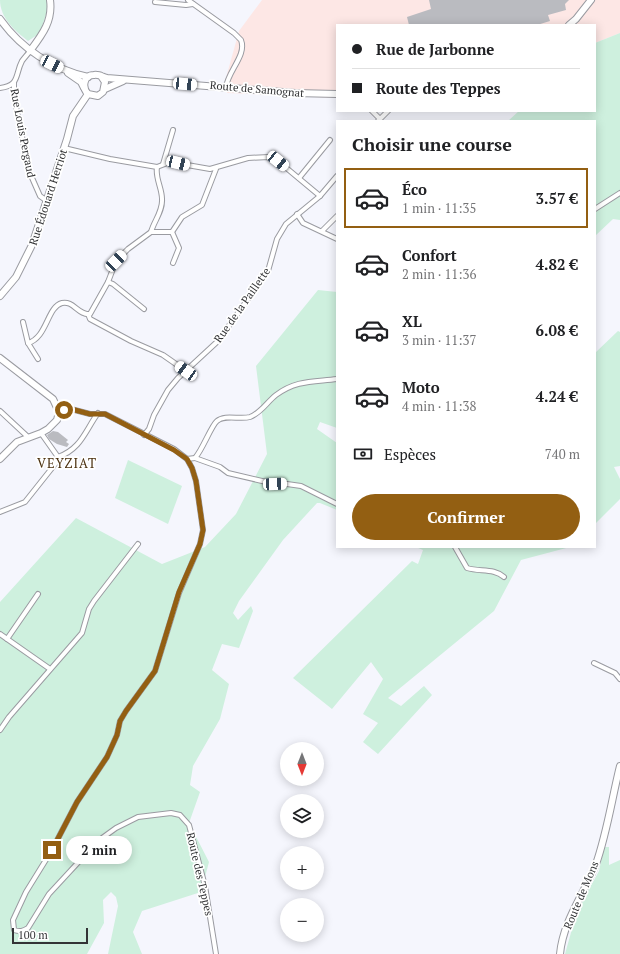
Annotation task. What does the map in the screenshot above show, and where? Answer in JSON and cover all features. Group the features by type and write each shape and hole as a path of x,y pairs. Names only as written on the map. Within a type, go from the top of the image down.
{"street":[{"path":"0,88 14,83 22,61 45,30 50,20 50,0"},
{"path":"188,0 234,33 241,40 242,52 229,75 226,87"},
{"path":"570,24 591,0"},
{"path":"155,2 186,5 193,4"},
{"path":"0,19 12,35 30,51 62,69 81,82 84,88 88,94 98,96 105,89 105,82 101,76 94,75 88,77 84,82 84,88"},
{"path":"62,69 88,77"},
{"name":"Route de Samognat","path":"101,76 107,78 295,93 336,94"},
{"name":"Route de Samognat","path":"105,89 130,79"},
{"name":"Rue Louis Pergaud","path":"14,83 14,97 29,171 37,192 41,198 47,201"},
{"name":"Rue Édouard Herriot","path":"0,296 16,277 26,258 47,201 73,116 88,94"},
{"path":"378,120 387,112"},
{"path":"163,164 173,130"},
{"path":"299,178 330,140"},
{"path":"64,148 110,159 157,167 170,162 206,169 216,169 248,158 269,157 278,161 320,196"},
{"path":"151,232 161,208 162,200 156,173 157,167"},
{"path":"172,232 182,217 202,205 216,169"},
{"name":"Rue de la Paillette","path":"144,435 150,429 154,415 164,396 186,371 218,341 268,271 280,233 286,224 320,196 336,177"},
{"path":"596,208 620,193"},
{"path":"297,214 303,222 336,238"},
{"path":"322,231 336,217"},
{"path":"88,314 94,309 108,282 116,261 128,249 151,232 172,232"},
{"path":"172,232 179,248 173,263"},
{"path":"108,282 113,284 144,309"},
{"path":"28,343 34,340 43,331 56,306 63,303 68,303 81,312 88,314 90,319 130,341 163,355 186,371"},
{"path":"23,322 28,343 38,359"},
{"path":"0,358 53,399 59,412 57,420 53,424 41,433 16,442 0,459"},
{"path":"195,458 202,451 216,421 221,419 243,419 251,417 274,396 290,386 300,382 336,379"},
{"path":"59,412 71,409 90,414 105,414 174,450 187,459 195,458 220,467 228,473 275,484 302,486 336,503"},
{"path":"0,411 28,437"},
{"path":"58,457 76,448 98,413"},
{"path":"41,433 58,457"},
{"path":"0,512 25,502 56,463 58,457"},
{"name":"Route des Teppes","path":"187,459 192,468 196,481 203,530 200,544 179,592 155,671 120,721 117,735 107,757 77,802 52,850 26,892 13,920 13,926 14,930 19,932 28,928 49,894 98,841 116,828 138,817 171,813 180,815 189,825 205,886 216,954"},
{"path":"0,730 9,717 82,633 89,609 94,601 138,544"},
{"path":"456,548 466,568 474,570 498,571 504,577"},
{"path":"7,639 38,594"},
{"path":"1,637 7,639 50,669"},
{"path":"594,663 615,673 620,679"},
{"name":"Route de Mons","path":"560,954 573,910 596,864 620,766"}],"shaded area":[{"path":"262,0 620,0 620,33 596,43 596,24 336,24 336,98 227,93 224,85 239,31"}],"green space":[{"path":"0,0 48,0 49,5 40,33 28,41 23,37 9,24 5,18"},
{"path":"620,33 620,220 613,219 596,235 596,120 509,120 518,112 596,112 596,43"},
{"path":"318,290 336,292 336,428 320,422 317,429 336,442 336,510 317,503 283,540 239,601 233,613 238,620 251,606 253,611 239,648 222,644 212,670 229,684 220,719 193,766 190,785 200,792 189,823 209,862 201,892 142,911 133,932 142,954 108,954 118,906 116,897 111,892 103,900 104,923 87,954 0,954 0,602 76,518 162,564 205,547 236,514 267,454 256,366"},
{"path":"618,331 620,332 620,466 614,467 620,479 620,499 596,523 596,352"},
{"path":"128,460 182,486 168,524 115,498"},
{"path":"418,548 566,548 521,560 494,611 388,698 401,706 424,686 432,695 378,754 363,742 378,723 363,714 383,679 371,662 332,709 293,678 412,561 418,564 423,550"},
{"path":"604,847 609,847 609,865 620,860 620,954 565,954 577,911 599,871"}],"building":[{"path":"429,0 569,0 565,4 566,10 548,15 550,21 540,24 409,24 407,17 431,9"},
{"path":"53,431 58,432 68,440 66,442 69,444 67,447 57,444 49,439 47,435"}],"district":[{"name":"VEYZIAT","path":"67,463"}],"route":[{"path":"52,850 77,802 113,747 120,721 155,671 179,592 200,544 203,530 196,481 192,468 187,459 174,450 105,414 90,414 71,409 64,410"}]}
